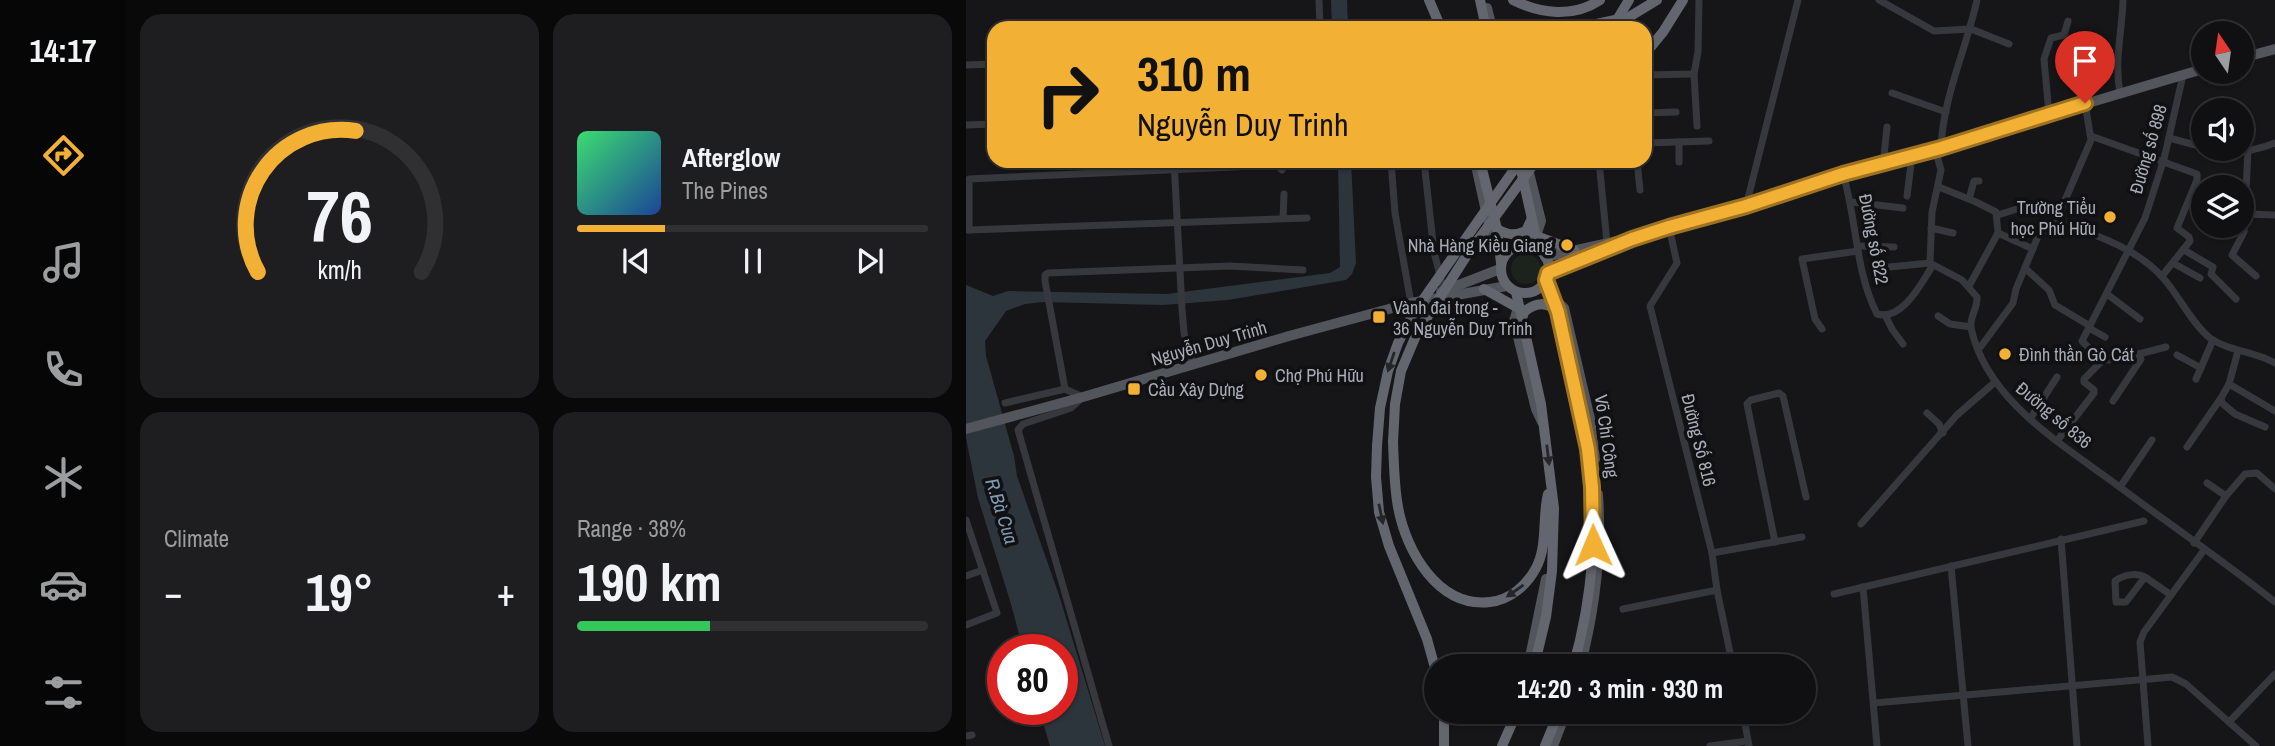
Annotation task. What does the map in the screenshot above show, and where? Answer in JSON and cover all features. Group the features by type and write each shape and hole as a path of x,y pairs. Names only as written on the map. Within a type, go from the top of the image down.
{"highway":[{"path":"1429,0 1439,21"},
{"path":"1438,0 1441,21"},
{"path":"1482,0 1487,21"},
{"path":"1513,0 1529,8 1560,13 1580,10 1600,0"},
{"path":"1616,21 1629,0"},
{"path":"1629,16 1651,0"},
{"path":"1608,21 1629,16 1657,0"},
{"path":"1652,45 1684,0"},
{"path":"1482,168 1497,229 1501,266 1518,308 1541,404 1554,508 1552,571 1546,617 1537,654"},
{"path":"1431,654 1389,546 1380,512 1376,477 1380,408 1388,371 1413,314 1514,168"},
{"path":"1512,289 1533,292 1547,276 1521,168"},
{"path":"1531,168 1460,265 1416,333 1401,371 1395,404 1393,442 1398,508 1404,528 1431,579 1450,595 1461,599 1482,603 1498,601 1524,584 1535,569 1541,554 1546,501 1551,484"},
{"path":"1497,229 1510,235 1518,234 1526,231 1532,218"},
{"path":"1499,244 1536,236 1574,250"},
{"path":"1501,266 1508,252 1520,246 1533,247 1542,253"},
{"name":"Võ Chí Công","path":"1547,276 1558,312 1593,472 1591,568 1582,636 1577,654"},
{"path":"1484,289 1518,308"},
{"path":"1518,308 1535,298 1554,299"},
{"path":"1521,322 1524,312 1540,303 1549,305 1558,312"},
{"path":"1444,724 1444,746"},
{"path":"1502,746 1510,724"},
{"path":"1545,746 1554,724"}],"main road":[{"path":"2254,55 2275,49"},
{"path":"1547,276 1632,239 1669,227 2191,73"},
{"path":"1477,168 1491,234 1499,244"},
{"path":"1528,168 1541,220 1536,236"},
{"path":"1542,253 1632,239"},
{"name":"Nguyễn Duy Trinh","path":"966,429 1410,303 1501,266"},
{"name":"Nguyễn Duy Trinh","path":"1410,303 1484,289 1512,289"},
{"name":"Võ Chí Công","path":"1554,299 1564,308 1590,419 1599,515 1593,613 1583,654"},
{"path":"1518,308 1514,321 1536,409 1543,425"},
{"path":"1531,654 1547,574 1551,484"},
{"path":"1497,746 1509,724"},
{"path":"1553,746 1561,724"}],"street":[{"path":"1319,0 1320,21"},
{"path":"1697,126 1694,74 1698,52 1699,0"},
{"path":"1746,206 1798,0"},
{"path":"1880,0 1934,32 1970,29 2009,44"},
{"path":"1932,264 1931,228 1941,170 1938,149 1977,0"},
{"path":"2120,93 2116,55 2122,29 2123,0"},
{"path":"2049,114 2044,59 2051,38 2064,35 2068,21"},
{"path":"966,65 987,64"},
{"path":"1652,75 1694,74"},
{"name":"Đường số 898","path":"2102,361 2082,342 2145,218 2163,163 2183,75"},
{"path":"1892,93 1946,112"},
{"path":"1979,349 2006,315 2042,230 2056,221 2091,136 2085,103"},
{"path":"1652,113 1676,112"},
{"path":"966,125 987,124"},
{"path":"1883,165 1888,127"},
{"path":"2091,136 2197,174 2177,226 2178,231 2190,238 2184,250 2162,276"},
{"path":"2169,138 2191,144"},
{"path":"1652,143 1709,141"},
{"path":"1679,142 1679,162"},
{"path":"2254,148 2275,143"},
{"path":"1907,196 1912,156"},
{"path":"1130,168 969,179 967,230 1307,218"},
{"path":"1174,168 1184,333 1193,364"},
{"path":"1392,168 1396,223 1410,303"},
{"path":"1425,168 1434,252 1444,291"},
{"path":"1600,168 1607,243"},
{"path":"1638,168 1640,190"},
{"name":"Đường số 822","path":"1843,174 1851,202 1858,248 1877,314 1885,315 1912,297 1932,264"},
{"path":"1969,199 1974,181 1979,181"},
{"path":"1938,187 1989,208 1998,215"},
{"path":"1283,218 1284,194"},
{"path":"1851,202 1903,208"},
{"path":"1998,215 2017,209 2025,211"},
{"path":"2254,214 2275,215"},
{"path":"1889,267 1932,264 1969,286 1998,233 1998,215"},
{"path":"2056,221 2085,230 2129,252 2162,276 2203,331 2213,340 2275,363"},
{"name":"Đường Số 816","path":"1669,227 1677,263 1650,306 1712,554 1730,654"},
{"path":"1931,228 1953,233"},
{"path":"1998,233 2033,249"},
{"path":"2241,238 2232,255 2256,276"},
{"path":"1822,329 1815,319 1802,259 1858,248 1894,247"},
{"path":"2184,250 2213,267 2211,274 2236,299"},
{"path":"2173,263 2200,278"},
{"path":"1065,389 1045,275 1053,272 1180,274 1230,266 1303,270"},
{"path":"2026,269 2049,290 2055,305 2105,337"},
{"name":"Đường số 836","path":"1969,286 1978,302 1971,327 1995,382 2010,401 2057,441 2275,602"},
{"path":"2107,294 2140,319"},
{"path":"1885,315 1903,344"},
{"path":"1938,316 1950,324 1971,327"},
{"path":"2196,379 2213,340"},
{"path":"2057,441 2094,393 2083,381 2102,361 2165,347"},
{"path":"2187,447 2229,384 2238,351"},
{"path":"2113,401 2141,359 2139,354"},
{"path":"2177,355 2201,368"},
{"path":"2030,419 2057,377"},
{"path":"1861,524 1956,415 1995,382"},
{"path":"2229,384 2275,411"},
{"path":"1005,403 1065,389 1083,397 1071,408 1023,424 1018,430 1109,746"},
{"path":"1775,541 1747,404 1751,400 1779,393 1783,396 1806,497"},
{"path":"2221,398 2224,405 2235,414 2265,427"},
{"path":"1927,413 1939,424 1943,433"},
{"path":"2120,487 2151,440"},
{"path":"2194,543 2226,496 2251,472 2257,473 2275,489"},
{"path":"2207,483 2226,496"},
{"path":"1834,594 2144,521"},
{"path":"966,625 998,613 967,524"},
{"path":"1712,554 1802,537"},
{"path":"2060,539 2077,746"},
{"path":"2148,746 2140,642 2144,632 2204,550"},
{"path":"1951,566 1968,746"},
{"path":"966,576 983,570"},
{"path":"2145,576 2126,602 2116,602 2116,579 2135,574 2145,576 2171,595"},
{"path":"1863,587 1877,746"},
{"path":"1623,609 1717,590"},
{"path":"2229,722 2275,674"},
{"path":"1874,703 2177,678 2256,746"},
{"path":"1710,746 1749,743 1745,724"}],"shaded area":[{"path":"1526,254 1537,258 1541,269 1537,280 1526,284 1515,280 1511,269 1515,258"}],"water":[{"path":"1331,0 1347,0 1348,21 1332,21"},
{"name":"R.Bà Cua","path":"1338,168 1351,168 1356,263 1352,274 1346,280 1228,300 1163,305 1044,302 1025,304 1006,311 985,341 986,356 1017,476 1071,634 1019,634 978,498 966,438 966,285 993,296 1008,291 1167,294 1330,273 1340,267"},
{"path":"1078,657 1105,746 1050,746 1044,725 1078,725"}],"place":[{"name":"Trường Tiểu học Phú Hữu","path":"2110,217"},
{"name":"Nhà Hàng Kiều Giang","path":"1567,245"},
{"name":"Vành đai trong - 36 Nguyễn Duy Trinh","path":"1379,317"},
{"name":"Đình thần Gò Cát","path":"2005,354"},
{"name":"Chợ Phú Hữu","path":"1261,375"},
{"name":"Cầu Xây Dựng","path":"1134,389"}],"route":[{"path":"1593,545 1588,449 1558,312 1546,280 1548,273 1669,227 2085,103"}]}
